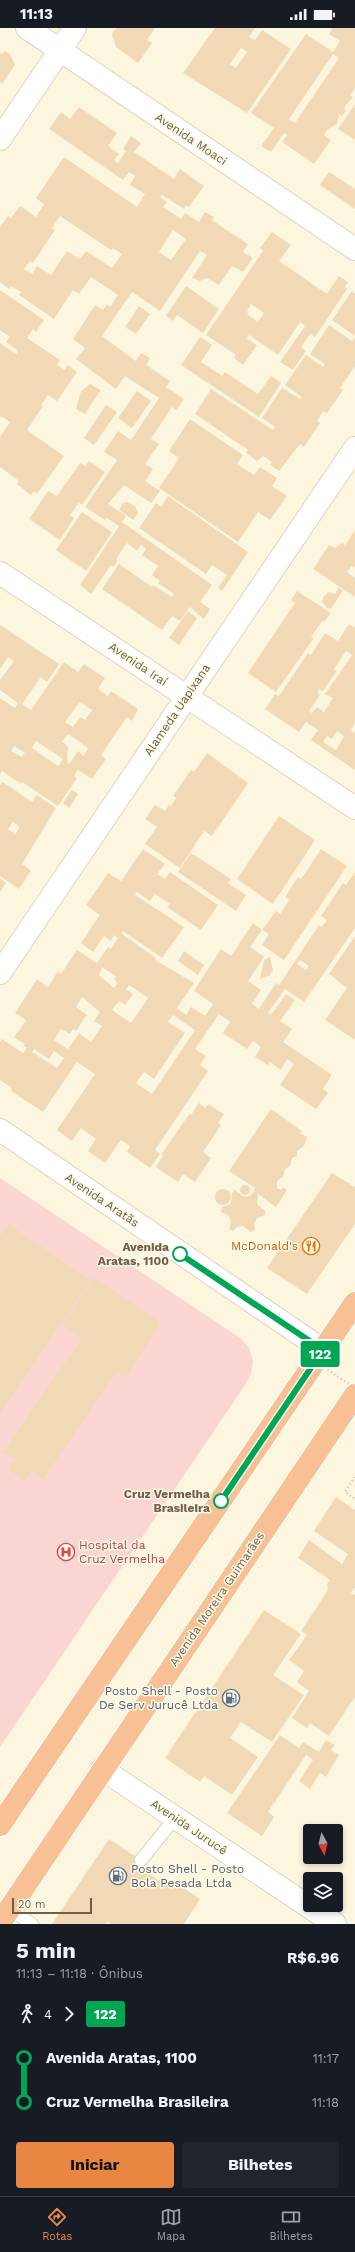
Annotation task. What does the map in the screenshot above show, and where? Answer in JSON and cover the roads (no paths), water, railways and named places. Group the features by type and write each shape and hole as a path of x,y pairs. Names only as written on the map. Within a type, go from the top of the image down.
{"highway":[{"path":"0,1825 355,1303"},
{"name":"Avenida Moreira Guimarães","path":"5,1916 102,1769 355,1395"}],"street":[{"name":"Avenida Moaci","path":"27,28 355,249"},
{"path":"0,139 74,28"},
{"name":"Alameda Uapixana","path":"0,973 355,448"},
{"name":"Avenida Iraí","path":"0,573 355,808"},
{"name":"Avenida Aratãs","path":"0,1130 323,1350"},
{"name":"Avenida Jurucê","path":"102,1769 335,1924"}],"lane":[{"path":"141,1860 175,1818"},
{"path":"5,1916 32,1924"}],"place":[{"name":"McDonald's","path":"311,1246"},
{"name":"Avenida Aratas, 1100","path":"180,1254"},
{"name":"Cruz Vermelha Brasileira","path":"221,1501"},
{"name":"Hospital da Cruz Vermelha","path":"66,1552"},
{"name":"Posto Shell - Posto De Serv Jurucê Ltda","path":"231,1698"},
{"name":"Posto Shell - Posto Bola Pesada Ltda","path":"118,1876"}]}
